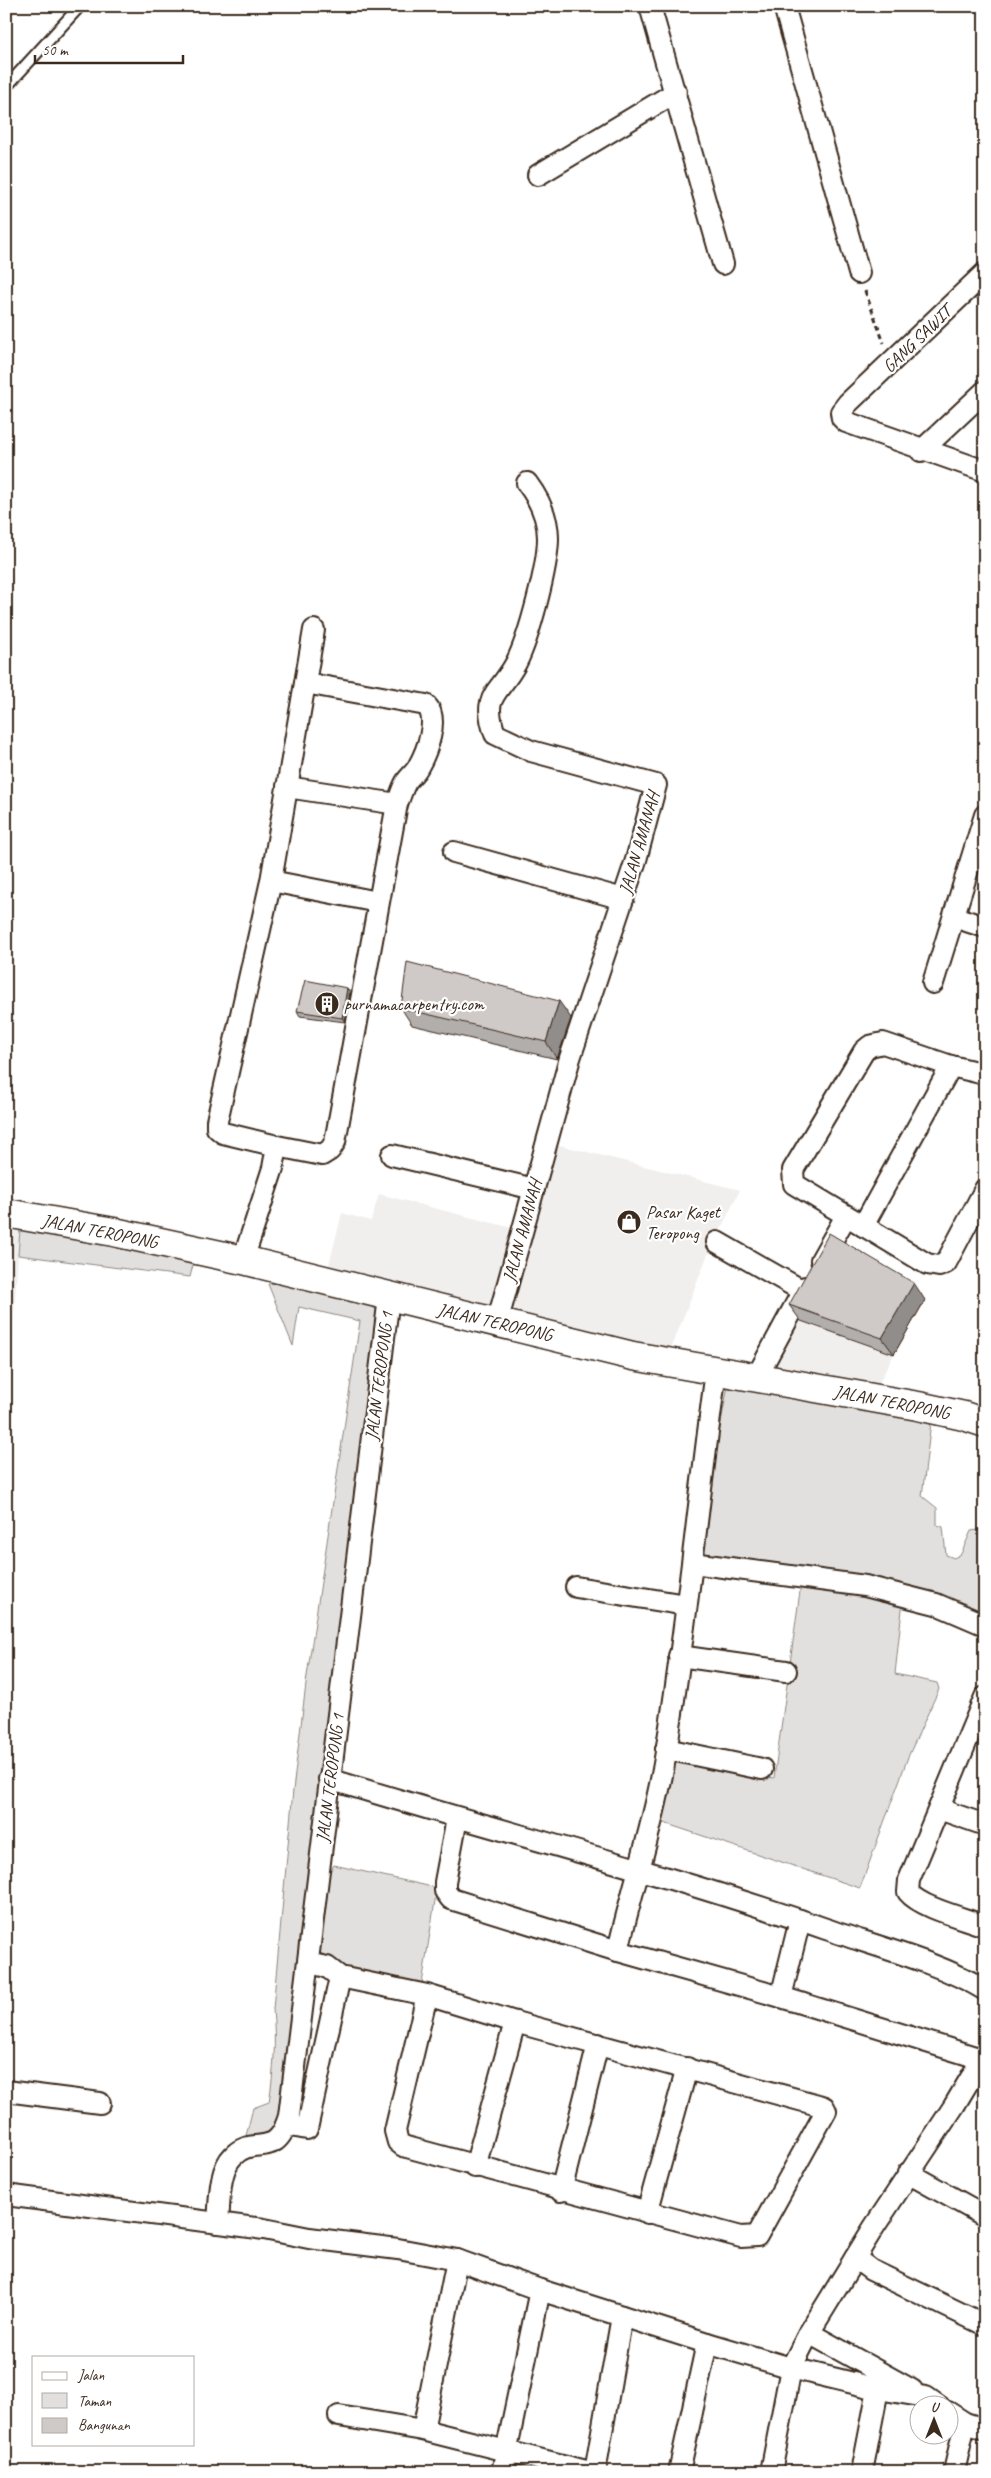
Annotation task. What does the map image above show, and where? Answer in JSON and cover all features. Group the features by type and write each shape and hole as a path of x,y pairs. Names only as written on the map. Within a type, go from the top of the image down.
{"main road":[{"name":"JALAN TEROPONG","path":"6,1213 114,1232 243,1260 634,1356 716,1371 757,1376 927,1408 964,1416 985,1423"}],"street":[{"path":"650,6 676,92 723,264"},
{"path":"784,6 859,274"},
{"path":"538,175 676,92"},
{"name":"GANG SAWIT","path":"921,450 846,422 842,418 841,412 848,403 985,273"},
{"path":"985,391 921,450 985,471"},
{"name":"JALAN AMANAH","path":"498,1323 570,1058 636,860 656,785 531,751 496,734 489,715 490,702 516,663 528,634 542,576 548,538 540,500 527,483"},
{"path":"306,683 426,705 431,710 432,719 424,754 417,769 406,783 397,804 335,1142 330,1150 322,1154 277,1146 223,1133 217,1128 271,881 314,630"},
{"path":"287,787 397,804"},
{"path":"933,983 985,815"},
{"path":"454,852 623,899"},
{"path":"271,881 378,902"},
{"path":"954,917 985,927"},
{"path":"985,1074 951,1066 883,1043 870,1046 864,1051 793,1170 794,1184 927,1264 939,1266 946,1263 985,1189"},
{"path":"757,1376 803,1291 855,1221 951,1066"},
{"path":"243,1260 273,1168 277,1146"},
{"path":"392,1156 534,1189"},
{"path":"717,1242 803,1291"},
{"name":"JALAN TEROPONG 1","path":"218,2223 221,2186 225,2171 233,2156 243,2150 272,2144 284,2133 286,2125 309,1964 329,1779 388,1297"},
{"path":"618,1951 640,1869 666,1749 693,1563 697,1505 716,1371"},
{"path":"693,1563 865,1586 936,1604 985,1626"},
{"path":"576,1587 686,1606"},
{"path":"679,1656 786,1671"},
{"path":"985,1697 979,1729 939,1810 909,1880 908,1892 918,1900 985,1926"},
{"path":"666,1749 762,1769"},
{"path":"329,1779 457,1818 640,1869 800,1920 949,1973 985,1990"},
{"path":"939,1810 985,1825"},
{"path":"457,1818 445,1882 445,1891 451,1899 618,1951 781,1997 983,2059 954,2106 908,2173 809,2333 792,2368 771,2472"},
{"path":"781,1997 800,1920"},
{"path":"309,1964 327,1967 340,1977 428,1995 515,2022 818,2105 824,2107 826,2111 757,2236 741,2237 475,2168 403,2146 396,2137 395,2132 428,1995"},
{"path":"286,2125 307,2130 340,1977"},
{"path":"475,2168 515,2022"},
{"path":"561,2191 598,2044"},
{"path":"647,2213 687,2068"},
{"path":"6,2091 100,2103"},
{"path":"908,2173 985,2216"},
{"path":"6,2195 264,2229 309,2238 398,2249 457,2260 540,2290 707,2343 792,2368 910,2396"},
{"path":"855,2258 871,2270 985,2325"},
{"path":"423,2430 457,2260"},
{"path":"504,2462 540,2290"},
{"path":"595,2472 622,2316"},
{"path":"809,2333 923,2396"},
{"path":"679,2472 707,2343"},
{"path":"862,2472 878,2389"},
{"path":"339,2416 423,2430 504,2462 590,2472"},
{"path":"958,2417 985,2429"},
{"path":"954,2472 955,2446"}],"lane":[{"path":"6,87 80,6"}],"path":[{"path":"859,274 891,364"},
{"path":"6,909 8,903"}],"shaded area":[{"name":"Pasar Kaget Teropong","path":"555,1144 740,1190 708,1254 669,1354 509,1318"},
{"path":"379,1194 516,1229 496,1310 329,1265 342,1213 371,1221"},
{"path":"6,1229 20,1230 7,1408 6,1408"},
{"path":"837,1247 894,1354 877,1387 771,1369"}],"green space":[{"path":"20,1230 129,1249 193,1265 190,1277 18,1255"},
{"path":"279,1283 372,1303 382,1309 280,2120 268,2133 246,2136 253,2108 269,2102 271,2090 274,2044 273,2009 293,1790 307,1676 360,1321 299,1307 293,1346 268,1284"},
{"path":"728,1386 932,1414 922,1496 937,1508 937,1525 943,1527 946,1555 954,1558 961,1554 971,1531 985,1529 985,1623 702,1558 710,1478"},
{"path":"801,1584 903,1600 895,1674 937,1683 939,1689 908,1757 860,1888 658,1821 669,1758 774,1778"},
{"path":"334,1865 437,1888 422,1984 321,1962 320,1952 329,1873"}],"building":[{"path":"407,962 559,1001 546,1042 401,1008"},
{"name":"purnamacarpentry.com","path":"305,980 347,988 342,1018 297,1011"},
{"path":"829,1233 914,1283 882,1338 789,1305"}],"place":[{"name":"purnamacarpentry.com","path":"327,1004"},
{"name":"Pasar Kaget Teropong","path":"629,1222"}]}
